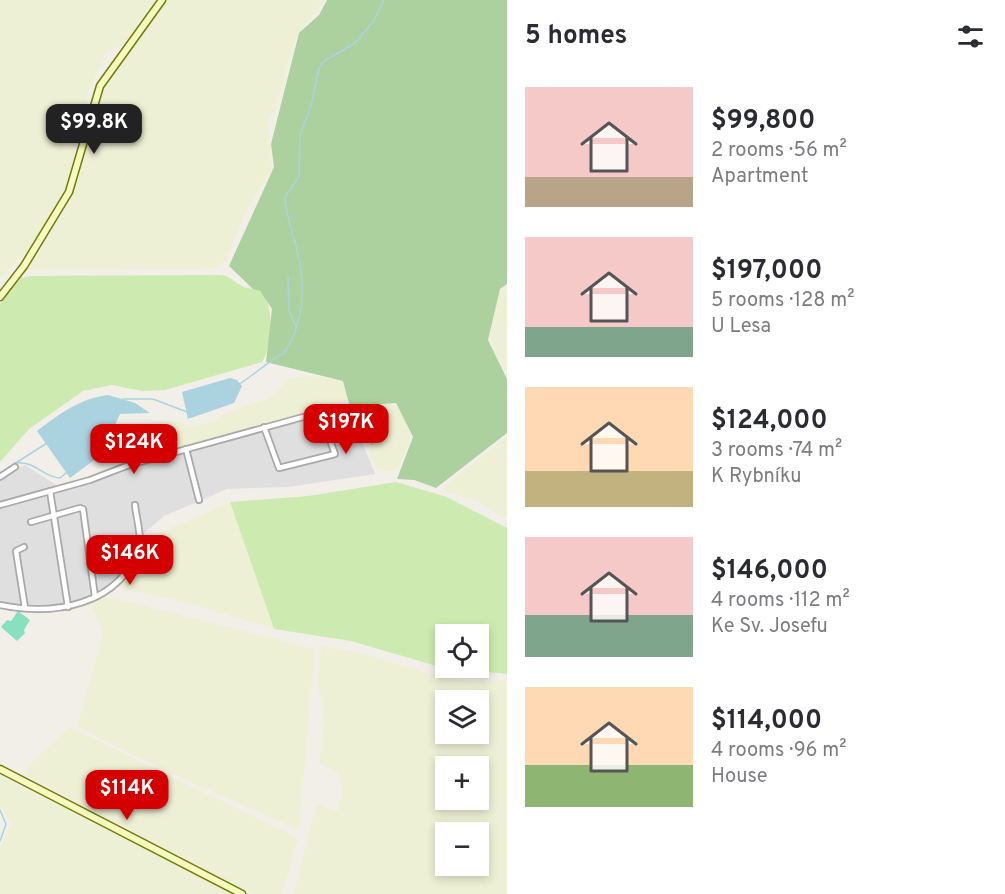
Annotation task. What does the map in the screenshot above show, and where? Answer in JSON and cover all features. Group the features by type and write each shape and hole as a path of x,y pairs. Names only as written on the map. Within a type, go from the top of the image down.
{"street":[{"path":"0,297 24,266 69,192 100,86 162,0"},
{"path":"0,505 90,480 121,467 264,427 314,414 321,416 335,454 283,468 277,466 264,427"},
{"path":"186,449 199,501"},
{"path":"0,477 15,467"},
{"path":"50,491 56,515 68,607"},
{"path":"197,493 203,492"},
{"path":"0,605 25,608 68,607 111,589 129,567 140,544 135,505"},
{"path":"31,522 81,508 95,597"},
{"path":"24,548 16,551 25,608"},
{"path":"0,769 242,894"}],"shaded area":[{"path":"348,407 375,474 288,487 227,489 164,516 144,533 118,577 103,590 74,603 19,605 0,603 0,471 2,476 25,465 64,490 121,469 322,414 321,408"}],"green space":[{"path":"0,0 156,0 131,37 119,47 107,51 88,93 67,190 37,242 0,278"},
{"path":"167,0 324,0 294,41 278,104 268,122 272,168 245,214 226,260 217,268 200,269 27,270 62,216 75,189 103,88"},
{"path":"327,0 507,0 507,284 500,289 488,340 507,379 507,433 436,488 414,480 397,479 413,437 396,403 381,404 365,411 373,445 356,430 343,381 266,362 272,309 260,291 253,289 229,266 274,167 271,144 299,33 319,15"},
{"path":"221,275 244,287 259,291 268,305 270,336 262,362 165,390 142,391 112,385 83,391 29,429 0,462 0,304 21,278 30,276"},
{"path":"507,286 507,374 493,349 490,327 498,295"},
{"path":"311,376 342,381 347,392 346,407 337,405 316,409 132,461 128,459 140,436 156,423 174,421 194,426 213,421 228,412 270,398 289,379"},
{"path":"393,403 404,415 411,438 399,466 393,470 378,472 368,452 373,442 366,413 371,408"},
{"path":"507,436 507,519 476,501 445,491 443,488"},
{"path":"396,482 447,497 507,528 507,674 489,672 489,624 435,624 435,666 351,641 274,629 230,502 308,496"},
{"path":"230,502 274,629 173,599 117,587 149,543 164,531"},
{"path":"109,597 315,649 299,830 181,778 77,727 103,633 90,603"},
{"path":"18,611 30,620 24,630 25,633 17,641 1,627 7,620 11,621"},
{"path":"321,646 369,655 435,676 435,678 482,682 507,680 507,894 294,894 315,807 320,805 337,811 343,788 338,773 319,763 324,721 318,684"},
{"path":"69,727 296,837 298,840 282,894 252,894 25,775 27,767"},
{"path":"0,776 233,894 0,894 0,848 12,822 0,806"}],"water":[{"path":"230,378 237,380 242,386 234,403 188,419 182,392"},
{"path":"108,395 135,403 150,413 120,414 115,425 119,431 114,445 70,478 37,431 79,403"}],"waterway":[{"path":"241,383 283,354 290,344 299,320 302,280 285,197 299,176 300,135 311,106 319,68 324,61 355,43 373,22 384,0"},
{"path":"288,277 289,311 296,326"},
{"path":"123,399 153,399 187,412"},
{"path":"0,473 47,443"},
{"path":"15,463 29,464 54,477 60,478 66,473"},
{"path":"0,810 6,824 0,841"}]}
